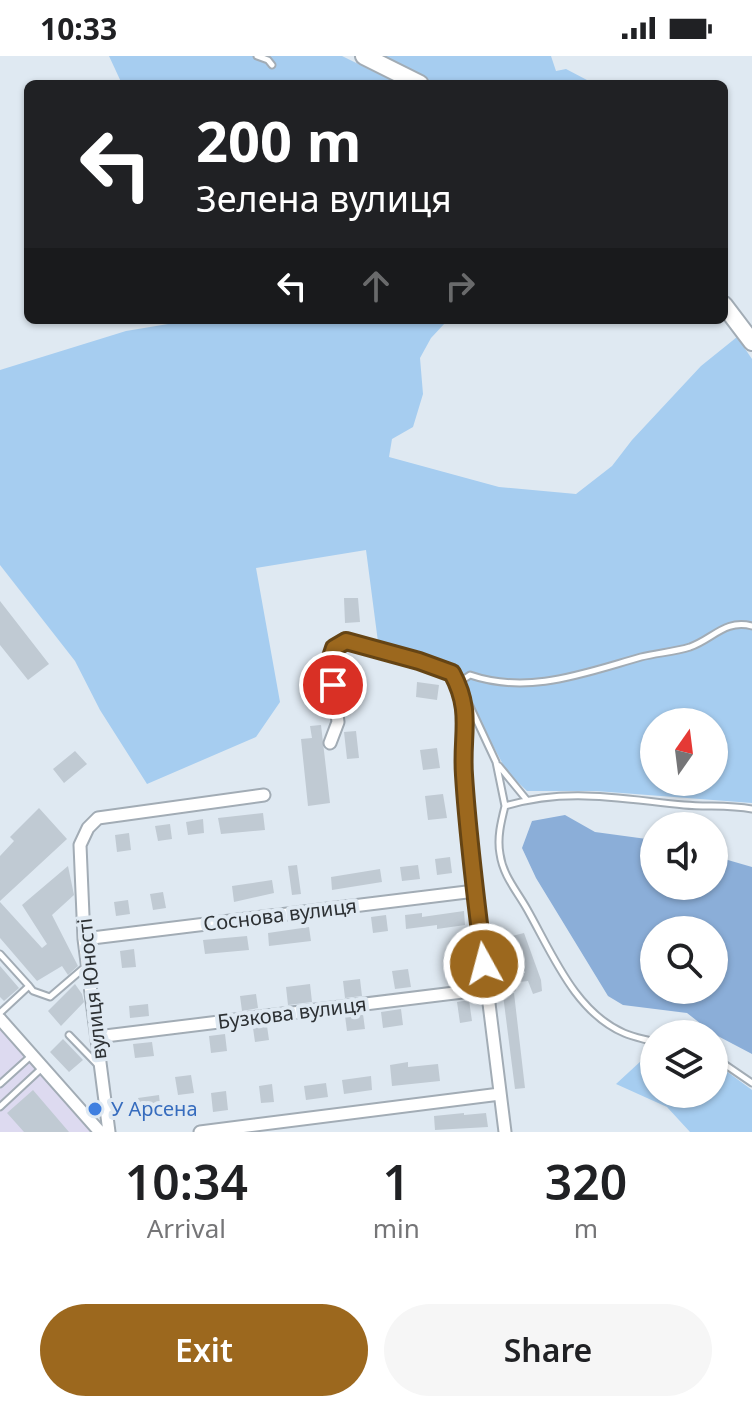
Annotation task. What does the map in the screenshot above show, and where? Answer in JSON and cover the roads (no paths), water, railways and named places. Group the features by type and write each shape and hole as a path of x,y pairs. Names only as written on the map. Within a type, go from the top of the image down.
{"main road":[{"path":"364,56 412,80"},
{"path":"728,310 750,336"}],"street":[{"path":"330,743 338,722 330,660 334,648 346,641 452,673 460,689 465,717 463,772 475,891 505,1132"},
{"name":"вулиця Юності","path":"109,1132 84,939 80,845 88,828 98,818 264,795"},
{"name":"Соснова вулиця","path":"84,939 475,891"},
{"name":"Бузкова вулиця","path":"97,1037 487,989"},
{"path":"0,1016 100,1132"},
{"path":"200,1132 500,1094"}],"lane":[{"path":"257,56 272,65"},
{"path":"640,1038 623,1033 591,1010 572,990 509,882 500,857 499,839 505,806 496,762 477,717 460,689 463,677 470,675 523,684 578,676 692,646 728,625 752,626"},
{"path":"496,762 526,799"},
{"path":"505,806 526,799 592,794 693,806 732,805 752,809"},
{"path":"0,954 33,991 50,997 88,965"},
{"path":"0,1016 29,986"},
{"path":"487,989 512,988"},
{"path":"69,1035 100,1068"},
{"path":"0,1084 32,1055"},
{"path":"0,1107 43,1067"},
{"path":"728,1067 752,1083"}],"place":[{"name":"У Арсена","path":"95,1109"}]}
